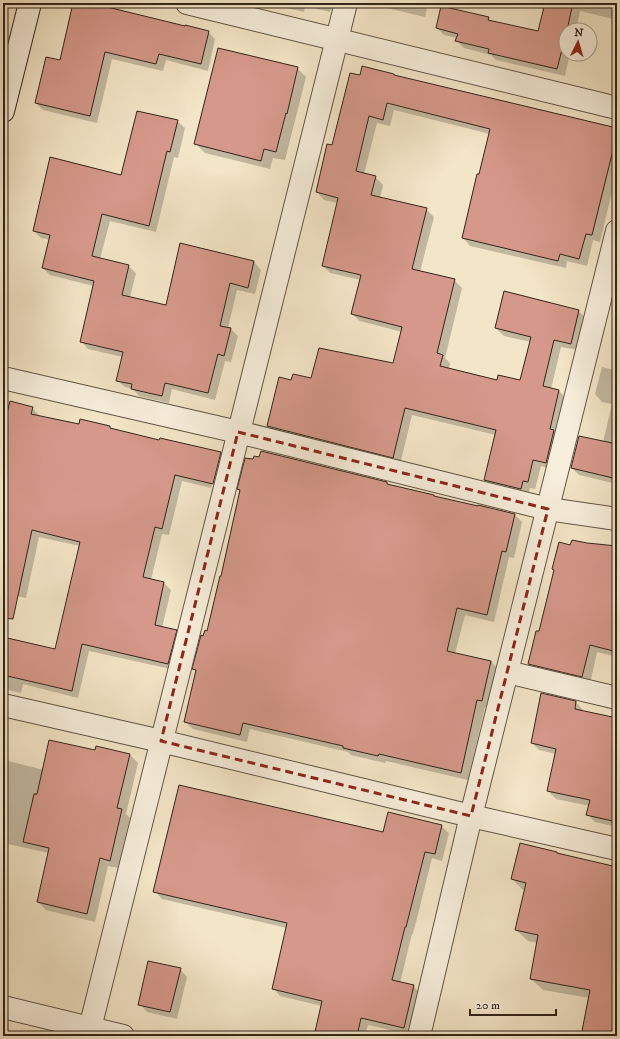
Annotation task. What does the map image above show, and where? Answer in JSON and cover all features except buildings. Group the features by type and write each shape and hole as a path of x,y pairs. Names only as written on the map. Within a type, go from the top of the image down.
{"street":[{"path":"3,111 30,3"},
{"path":"187,3 617,108"},
{"path":"90,1028 346,3"},
{"path":"419,1036 471,816 617,231"},
{"path":"3,378 238,432 548,509 617,519"},
{"path":"507,672 617,698"},
{"path":"3,705 161,741 471,816 617,849"},
{"path":"3,1007 122,1036"}],"highlighted area":[{"path":"238,432 548,509 471,816 161,741"}]}
